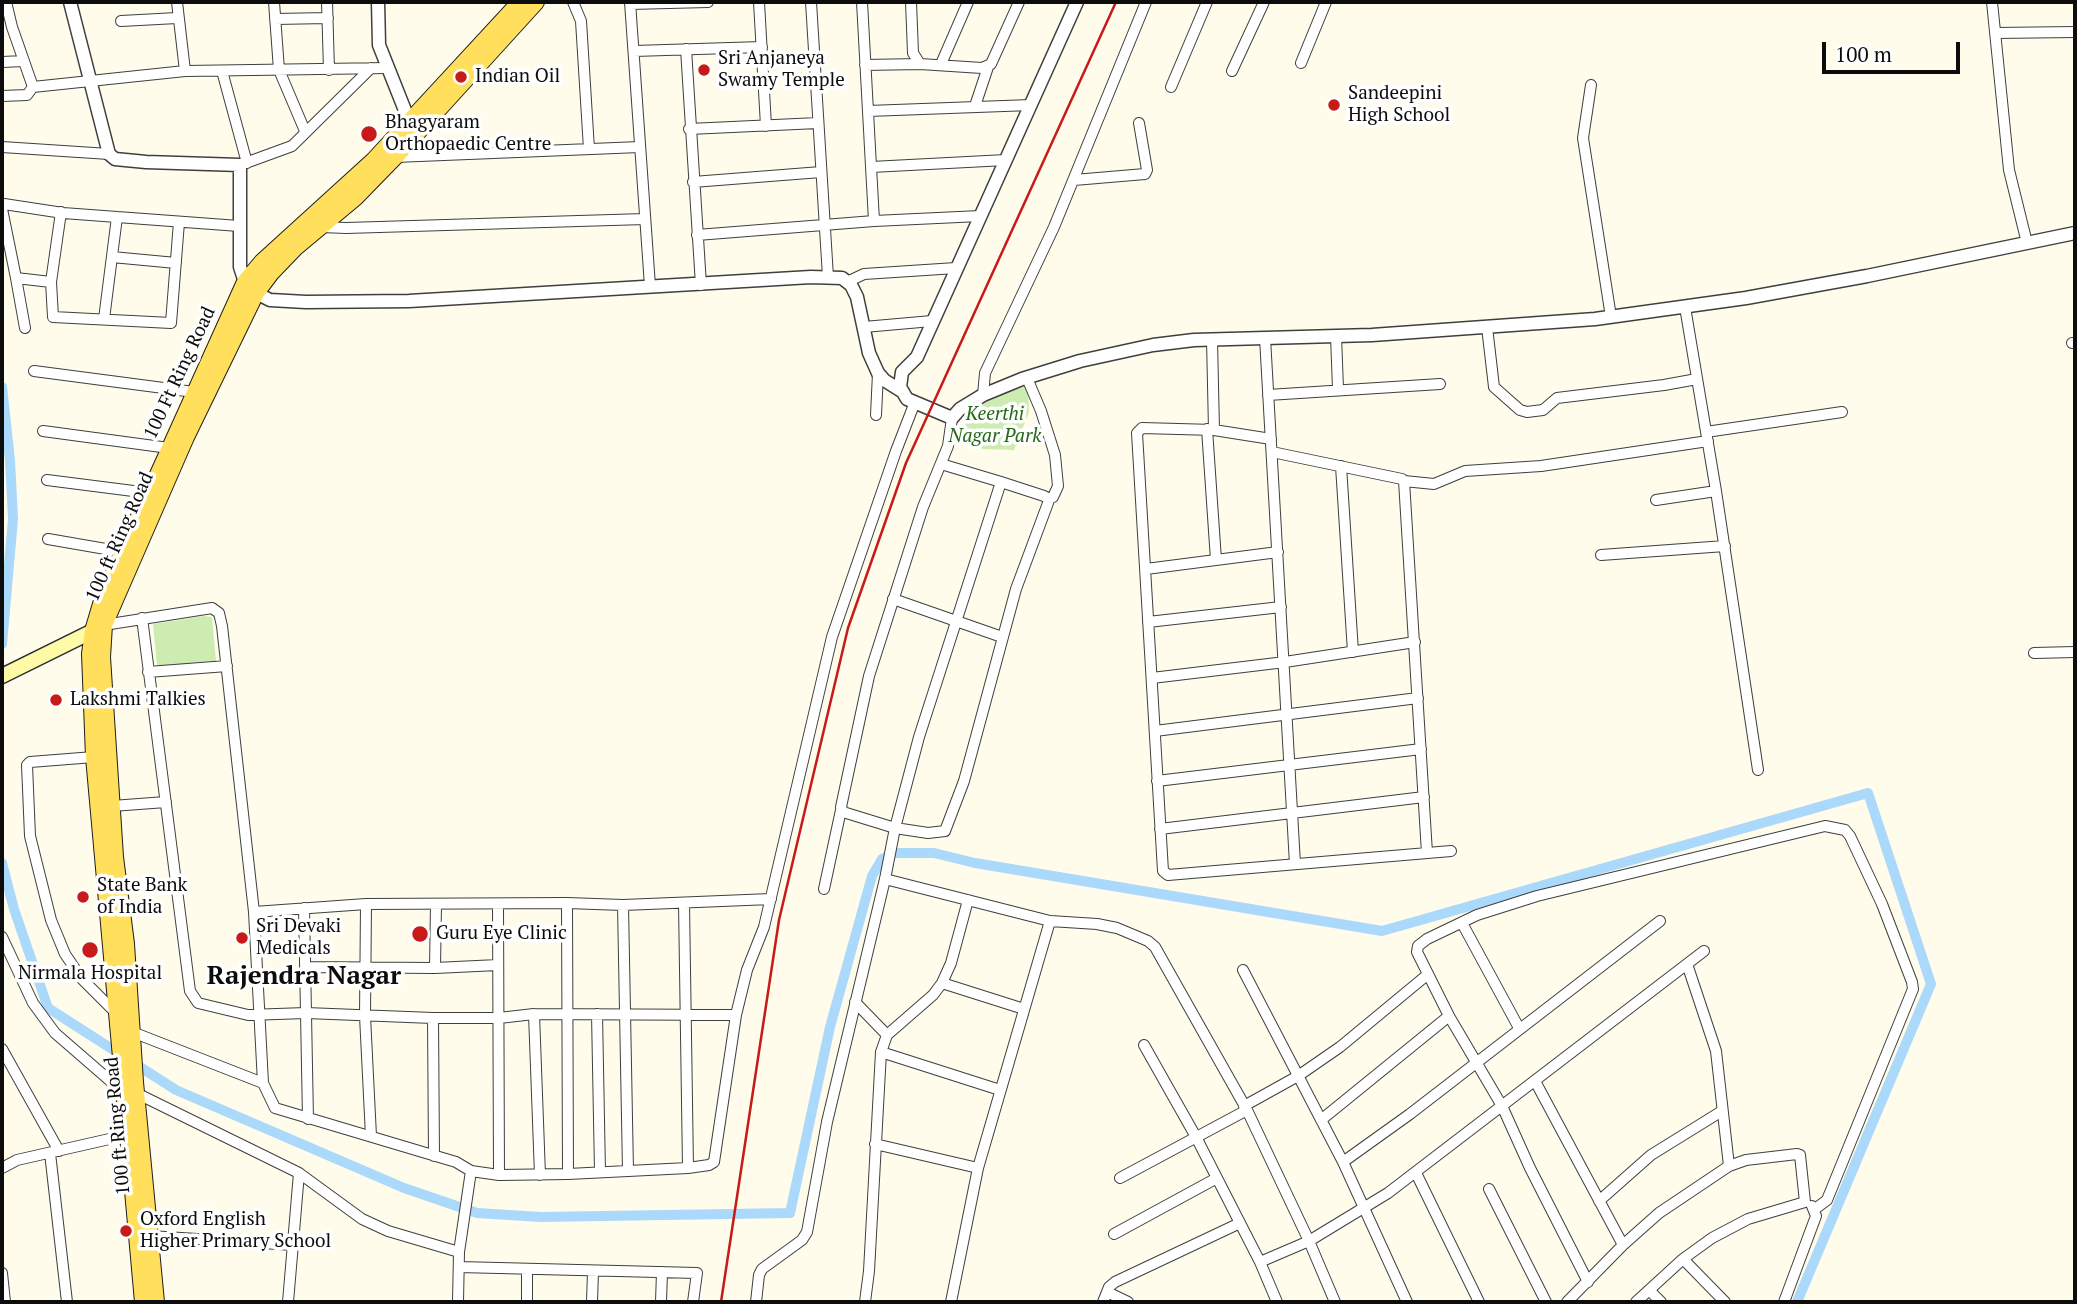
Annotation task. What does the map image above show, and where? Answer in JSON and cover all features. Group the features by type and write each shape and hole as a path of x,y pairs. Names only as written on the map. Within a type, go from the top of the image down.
{"main road":[{"name":"100 Ft Ring Road","path":"124,1028 110,925 93,757 90,654 99,628 104,594 194,392 251,288 262,262 412,129 520,2"},
{"name":"100 ft Ring Road","path":"124,1028 99,628 251,288 356,197 395,158 412,129 536,2"},
{"path":"6,674 99,628"},
{"path":"124,1028 129,1087 127,1135 143,1302"},
{"name":"100 ft Ring Road","path":"129,1087 156,1302"}],"street":[{"path":"6,2 33,86"},
{"path":"70,2 109,155"},
{"path":"177,2 185,71"},
{"path":"274,2 279,70 305,131"},
{"path":"327,2 329,70"},
{"path":"378,2 379,46 412,129"},
{"path":"573,2 580,21 589,149"},
{"path":"650,286 630,3 708,2"},
{"path":"759,2 766,126"},
{"path":"811,2 828,278"},
{"path":"862,2 874,221"},
{"path":"911,2 913,53 920,64"},
{"path":"941,65 968,2"},
{"path":"975,106 988,67 1019,2"},
{"path":"952,418 907,398 900,387 902,372 916,358 1077,2"},
{"path":"983,395 985,373 1073,180 1146,2"},
{"path":"1171,87 1207,2"},
{"path":"1232,71 1264,2"},
{"path":"1301,63 1326,2"},
{"path":"1992,2 2009,170 2027,243"},
{"path":"121,20 177,18"},
{"path":"275,19 328,18"},
{"path":"1995,33 2075,32"},
{"path":"634,51 762,47"},
{"path":"686,49 701,285"},
{"path":"2,62 24,61"},
{"path":"865,65 988,67"},
{"path":"2,147 109,155 115,159 146,162 243,164 292,146 371,68"},
{"path":"2,96 27,94 33,86 185,71 388,68"},
{"path":"222,71 243,164 239,226 240,267 251,288 270,300 409,301 811,277 842,278 851,285 857,297 869,353 878,373 876,415"},
{"path":"1591,85 1583,138 1611,317"},
{"path":"869,111 1031,105"},
{"path":"689,129 818,123"},
{"path":"1073,180 1144,174 1147,170 1139,123"},
{"path":"395,158 640,147"},
{"path":"871,167 1006,160"},
{"path":"693,182 821,172"},
{"path":"25,328 2,208 4,204 61,212 239,226"},
{"path":"61,212 51,282 53,317 171,323 179,222"},
{"path":"697,235 874,221 980,216"},
{"path":"104,319 117,217"},
{"path":"320,227 645,219"},
{"path":"824,889 869,676 893,599 923,507 948,446 952,418 960,409 983,395 1027,378 1115,352 1153,345 1487,327 1611,317 1867,276 2075,233"},
{"path":"112,257 176,263"},
{"path":"847,282 864,274 956,268"},
{"path":"16,278 51,282"},
{"path":"1685,307 1725,547 1758,770"},
{"path":"864,327 932,321"},
{"path":"1487,327 1494,387 1520,410 1527,412 1543,410 1557,398 1697,379"},
{"path":"1336,336 1338,389"},
{"path":"1265,338 1296,864"},
{"path":"1212,340 1211,430 1216,560"},
{"path":"34,371 194,392"},
{"path":"878,373 903,393"},
{"path":"841,810 895,828 928,834 944,831 964,781 1016,589 1049,499 1053,497 1058,486 1055,455 1027,378"},
{"path":"1268,395 1440,384"},
{"path":"99,628 142,618 212,608 219,613 254,912 263,1083 275,1108 456,1162 471,1171 499,1175 568,1174 709,1165 715,1160 736,1015 747,970 764,927 832,637 895,452 915,402"},
{"path":"1272,452 1404,481 1434,484 1465,471 1541,466 1842,411"},
{"path":"1271,439 1211,430 1138,429 1163,871 1168,875 1451,851"},
{"path":"43,431 169,448"},
{"path":"941,464 1049,499"},
{"path":"1341,466 1353,652"},
{"path":"47,480 149,493"},
{"path":"1404,481 1427,853"},
{"path":"756,1302 762,1269 802,1240 807,1232 827,1122 895,828 916,748 1001,482"},
{"path":"1656,500 1716,491"},
{"path":"48,539 123,552"},
{"path":"1601,555 1725,547"},
{"path":"1146,569 1278,552"},
{"path":"893,599 1002,637"},
{"path":"1149,622 1282,607"},
{"path":"142,618 190,991 198,1003 248,1015 306,1013 433,1018 499,1018 534,1014 736,1015"},
{"path":"1152,678 1285,662 1415,642"},
{"path":"2034,653 2075,652"},
{"path":"148,672 227,666"},
{"path":"1155,731 1418,698"},
{"path":"1157,781 1421,749"},
{"path":"93,757 30,762 27,765 30,836 51,920 65,954 82,979 124,1028 263,1083"},
{"path":"1160,830 1424,797"},
{"path":"112,806 166,802"},
{"path":"1588,1282 1502,1106 1449,1016 1417,952 1418,946 1427,939 1477,915 1537,896 1825,826 1845,830 1882,904 1913,989 1827,1200 1815,1209"},
{"path":"885,879 1050,920 1117,928 1148,941 1155,947 1245,1108 1335,1302"},
{"path":"254,912 366,904 623,905 771,899"},
{"path":"865,1302 881,1052 887,1035 933,995 942,983 951,963 968,900"},
{"path":"567,903 568,1174"},
{"path":"684,903 688,1168"},
{"path":"366,904 365,1016 371,1136"},
{"path":"435,968 436,904"},
{"path":"498,904 499,1175"},
{"path":"623,905 628,1171"},
{"path":"304,908 308,1119"},
{"path":"951,1302 978,1168 1050,920"},
{"path":"1343,1162 1477,1063 1660,921"},
{"path":"1462,923 1519,1028"},
{"path":"2,937 33,1003 55,1033 129,1087 299,1173 362,1219 388,1231 458,1252"},
{"path":"1260,1262 1309,1241 1388,1194 1704,951"},
{"path":"1687,964 1716,1051 1729,1166"},
{"path":"305,967 435,968 498,965"},
{"path":"1243,970 1343,1162 1407,1302"},
{"path":"1120,1178 1196,1137 1298,1076 1339,1047 1427,975"},
{"path":"942,983 1024,1009"},
{"path":"855,1002 887,1035"},
{"path":"534,1014 540,1175"},
{"path":"597,1014 600,1172"},
{"path":"1321,1120 1449,1016"},
{"path":"433,1018 434,1156"},
{"path":"1144,1045 1196,1137 1260,1262 1277,1302"},
{"path":"2,1049 55,1152 67,1302"},
{"path":"881,1052 1000,1090"},
{"path":"1535,1081 1623,1245"},
{"path":"1599,1201 1651,1154 1722,1111"},
{"path":"2,1168 17,1160 127,1135"},
{"path":"875,1144 978,1168"},
{"path":"1567,1302 1659,1213 1729,1166 1746,1160 1797,1154 1800,1156 1805,1202 1815,1209 1816,1216 1784,1302"},
{"path":"458,1302 458,1252 471,1171"},
{"path":"1416,1172 1479,1302"},
{"path":"288,1302 299,1173"},
{"path":"1114,1234 1217,1178"},
{"path":"1489,1189 1546,1302"},
{"path":"1636,1302 1683,1259 1712,1238 1748,1219 1805,1202"},
{"path":"1128,1302 1105,1297 1109,1287 1240,1223"},
{"path":"149,1236 294,1245"},
{"path":"1683,1259 1725,1302"},
{"path":"459,1267 697,1273 694,1302"},
{"path":"527,1269 527,1302"},
{"path":"592,1302 593,1271"},
{"path":"661,1302 662,1272"},
{"path":"2,1273 5,1302"},
{"path":"1649,1290 1661,1302"}],"green space":[{"name":"Keerthi Nagar Park","path":"1028,386 1029,412 1014,450 983,449 971,442 965,432 965,416 977,406 1002,393"},
{"path":"212,617 216,661 157,666 153,624"}],"waterway":[{"path":"2,387 13,519 2,644"},
{"path":"2,863 14,909 48,1008 176,1090 404,1188 477,1213 541,1217 790,1213 830,1027 872,876 882,859 895,853 934,853 975,863 1382,931 1868,793 1931,984 1797,1302"}],"railway":[{"path":"721,1302 779,920 848,628 906,463 1116,2"}],"place":[{"name":"Sri Anjaneya Swamy Temple","path":"704,70"},
{"name":"Indian Oil","path":"461,77"},
{"name":"Sandeepini High School","path":"1334,105"},
{"name":"Bhagyaram Orthopaedic Centre","path":"369,134"},
{"name":"Lakshmi Talkies","path":"56,700"},
{"name":"State Bank of India","path":"83,897"},
{"name":"Guru Eye Clinic","path":"420,934"},
{"name":"Sri Devaki Medicals","path":"242,938"},
{"name":"Nirmala Hospital","path":"90,950"},
{"name":"Oxford English Higher Primary School","path":"126,1231"}],"district":[{"name":"Rajendra Nagar","path":"304,977"}]}
